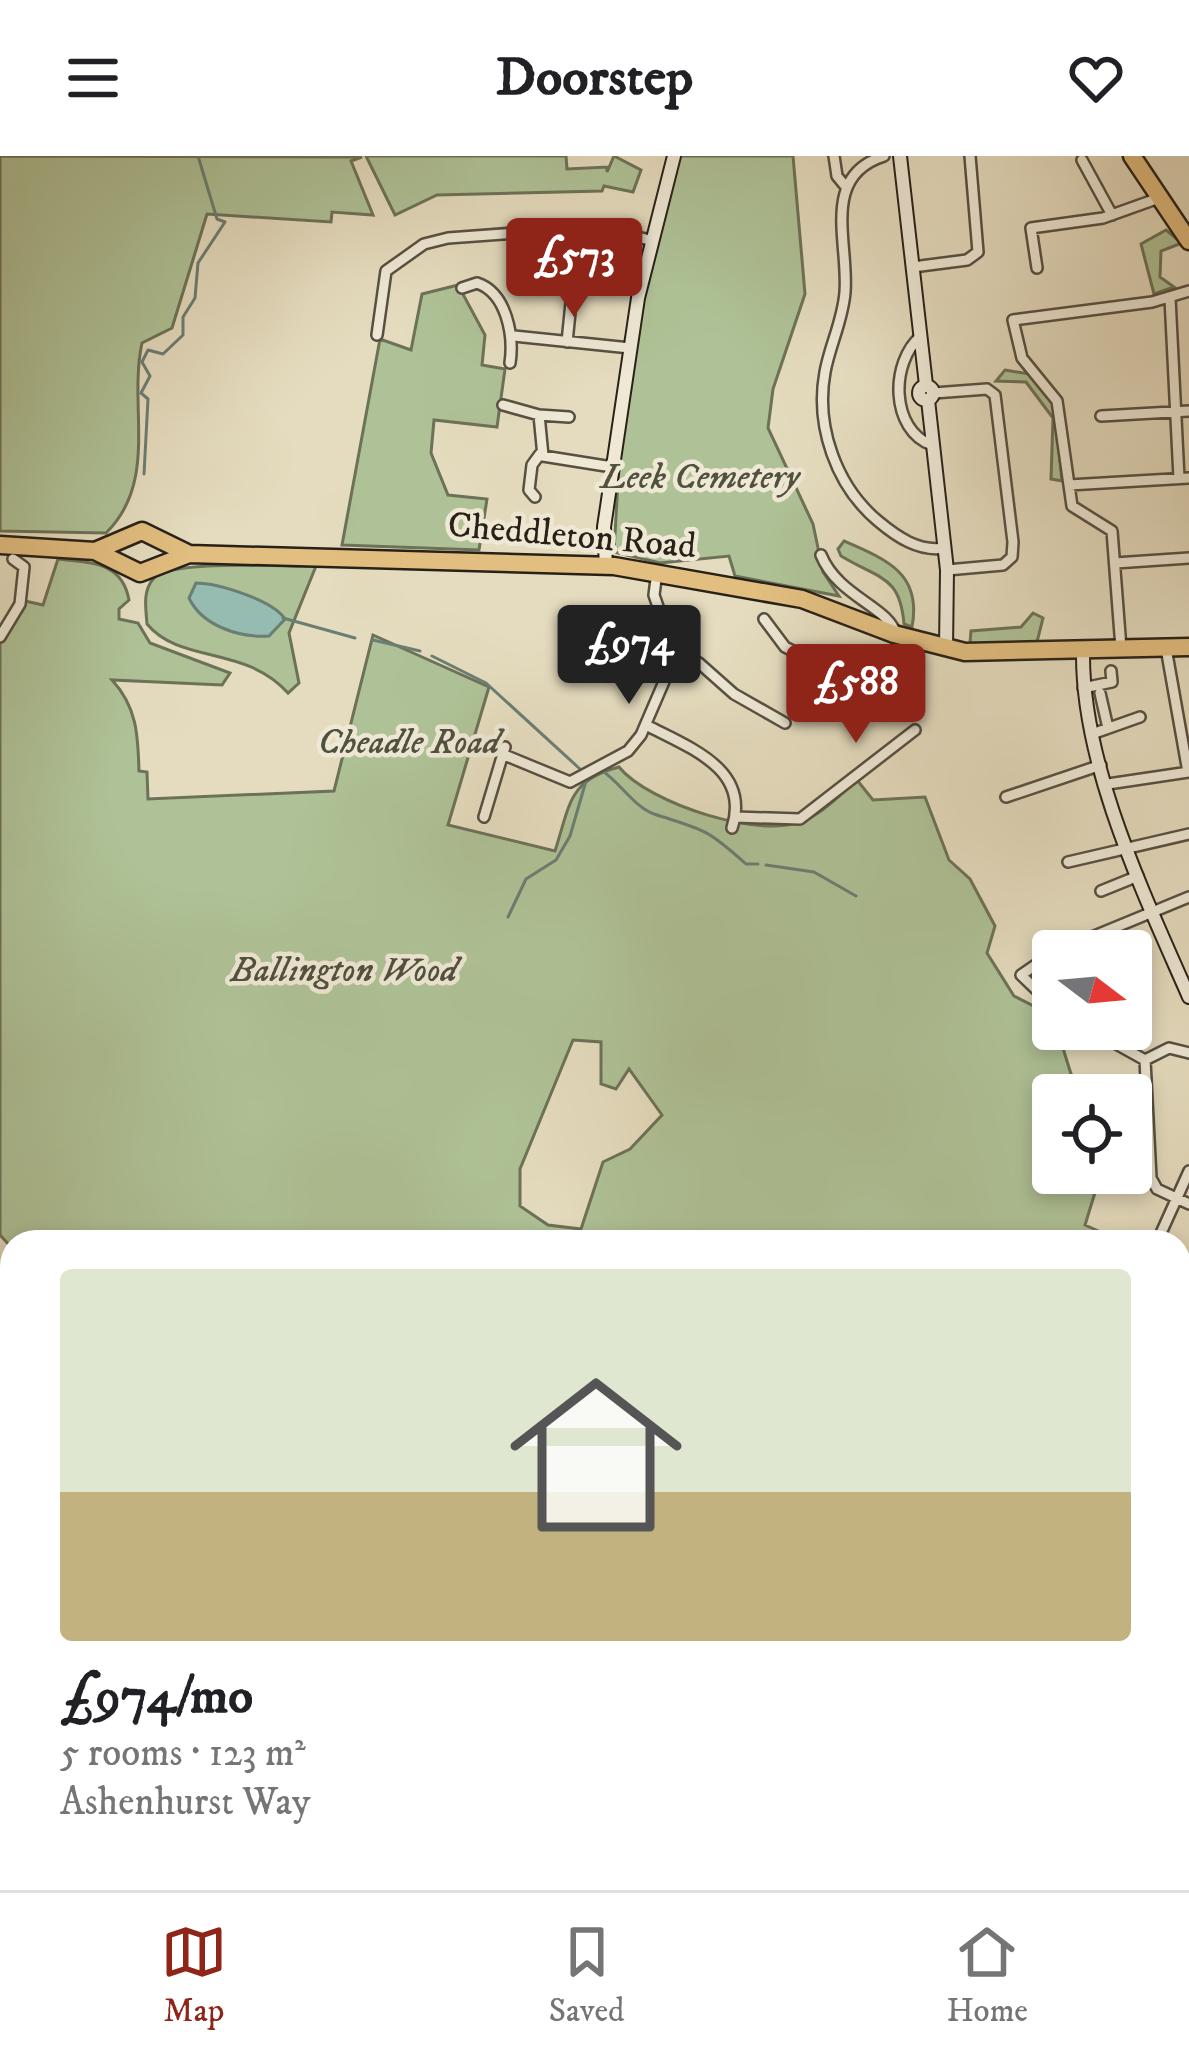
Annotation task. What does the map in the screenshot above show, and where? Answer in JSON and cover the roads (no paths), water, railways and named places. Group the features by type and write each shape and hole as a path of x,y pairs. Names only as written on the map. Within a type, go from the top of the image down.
{"highway":[{"path":"1132,156 1189,241"},
{"name":"Cheddleton Road","path":"0,545 17,553 95,550 142,531 189,554 605,566 657,571 834,606 904,637 946,648 1083,653 1189,647"},
{"path":"121,542 121,563"},
{"path":"155,566 158,542"},
{"name":"Cheddleton Road","path":"95,550 135,573 189,554"}],"street":[{"path":"605,566 612,467 630,348 650,240 674,156"},
{"path":"834,156 836,176 846,187"},
{"path":"884,156 863,165 846,187 841,207 845,296 823,390 829,444 850,489 877,520 915,544 944,548"},
{"path":"900,156 947,570 946,648"},
{"path":"913,267 967,260 978,252 970,156"},
{"path":"1082,160 1112,215"},
{"path":"1037,268 1031,228 1112,215 1159,198"},
{"path":"377,335 386,271 431,241 596,227 650,240"},
{"path":"462,288 488,287 514,336 510,363"},
{"path":"1121,651 1112,531 1074,510 1060,411 1030,371 1013,320 1170,298 1189,291"},
{"path":"1069,485 1184,478 1175,412 1170,298"},
{"path":"567,342 571,304"},
{"path":"514,336 630,348"},
{"path":"921,336 904,361 899,391 906,421 921,441 932,445"},
{"path":"929,393 987,389 995,395 1013,542 1012,557 1003,565 947,570"},
{"path":"503,405 539,416 569,417"},
{"path":"1101,416 1189,411"},
{"path":"535,497 529,482 540,454 539,416"},
{"path":"540,454 612,467"},
{"path":"0,560 17,553 24,567 20,604 0,637"},
{"path":"771,622 785,647 800,654 896,681 908,670 904,637 891,621 837,584 821,555"},
{"path":"1115,563 1189,558"},
{"path":"483,820 504,750 562,781 577,781 597,763 618,759 646,725 675,656 654,595 657,571"},
{"path":"1108,784 1189,772 1166,648"},
{"path":"1083,653 1091,734 1138,876 1189,997"},
{"path":"675,656 699,663 726,688 785,723"},
{"path":"1083,688 1112,682 1111,671"},
{"path":"1100,693 1108,728"},
{"path":"767,729 774,717"},
{"path":"1091,734 1140,717"},
{"path":"646,725 727,774 737,797 734,823 800,819 915,730"},
{"path":"1006,796 1101,765"},
{"path":"1068,862 1128,844 1189,834"},
{"path":"1101,891 1138,876"},
{"path":"1106,930 1189,897"},
{"path":"1145,1060 1169,1048 1189,1053"},
{"path":"1127,1050 1145,1060"},
{"path":"1145,1060 1151,1178 1157,1189 1189,1204"},
{"path":"1162,1230 1189,1171"}],"water":[{"path":"196,583 244,594 269,605 285,619 269,636 223,628 203,616 189,598"}],"waterway":[{"path":"144,474 148,399 141,393 150,376 142,362 148,350 163,354 183,335 183,317 195,298 198,263 225,222 217,219 198,156"},
{"path":"283,618 355,638"},
{"path":"373,640 420,651"},
{"path":"432,656 486,683 580,769"},
{"path":"601,770 647,811 703,831 746,864 758,864"},
{"path":"508,917 526,879 556,860 570,836 586,781"},
{"path":"766,865 814,872 856,896"}],"park label":[{"name":"Leek Cemetery","path":"700,477"},
{"name":"Cheadle Road","path":"409,742"},
{"name":"Ballington Wood","path":"344,970"}]}
